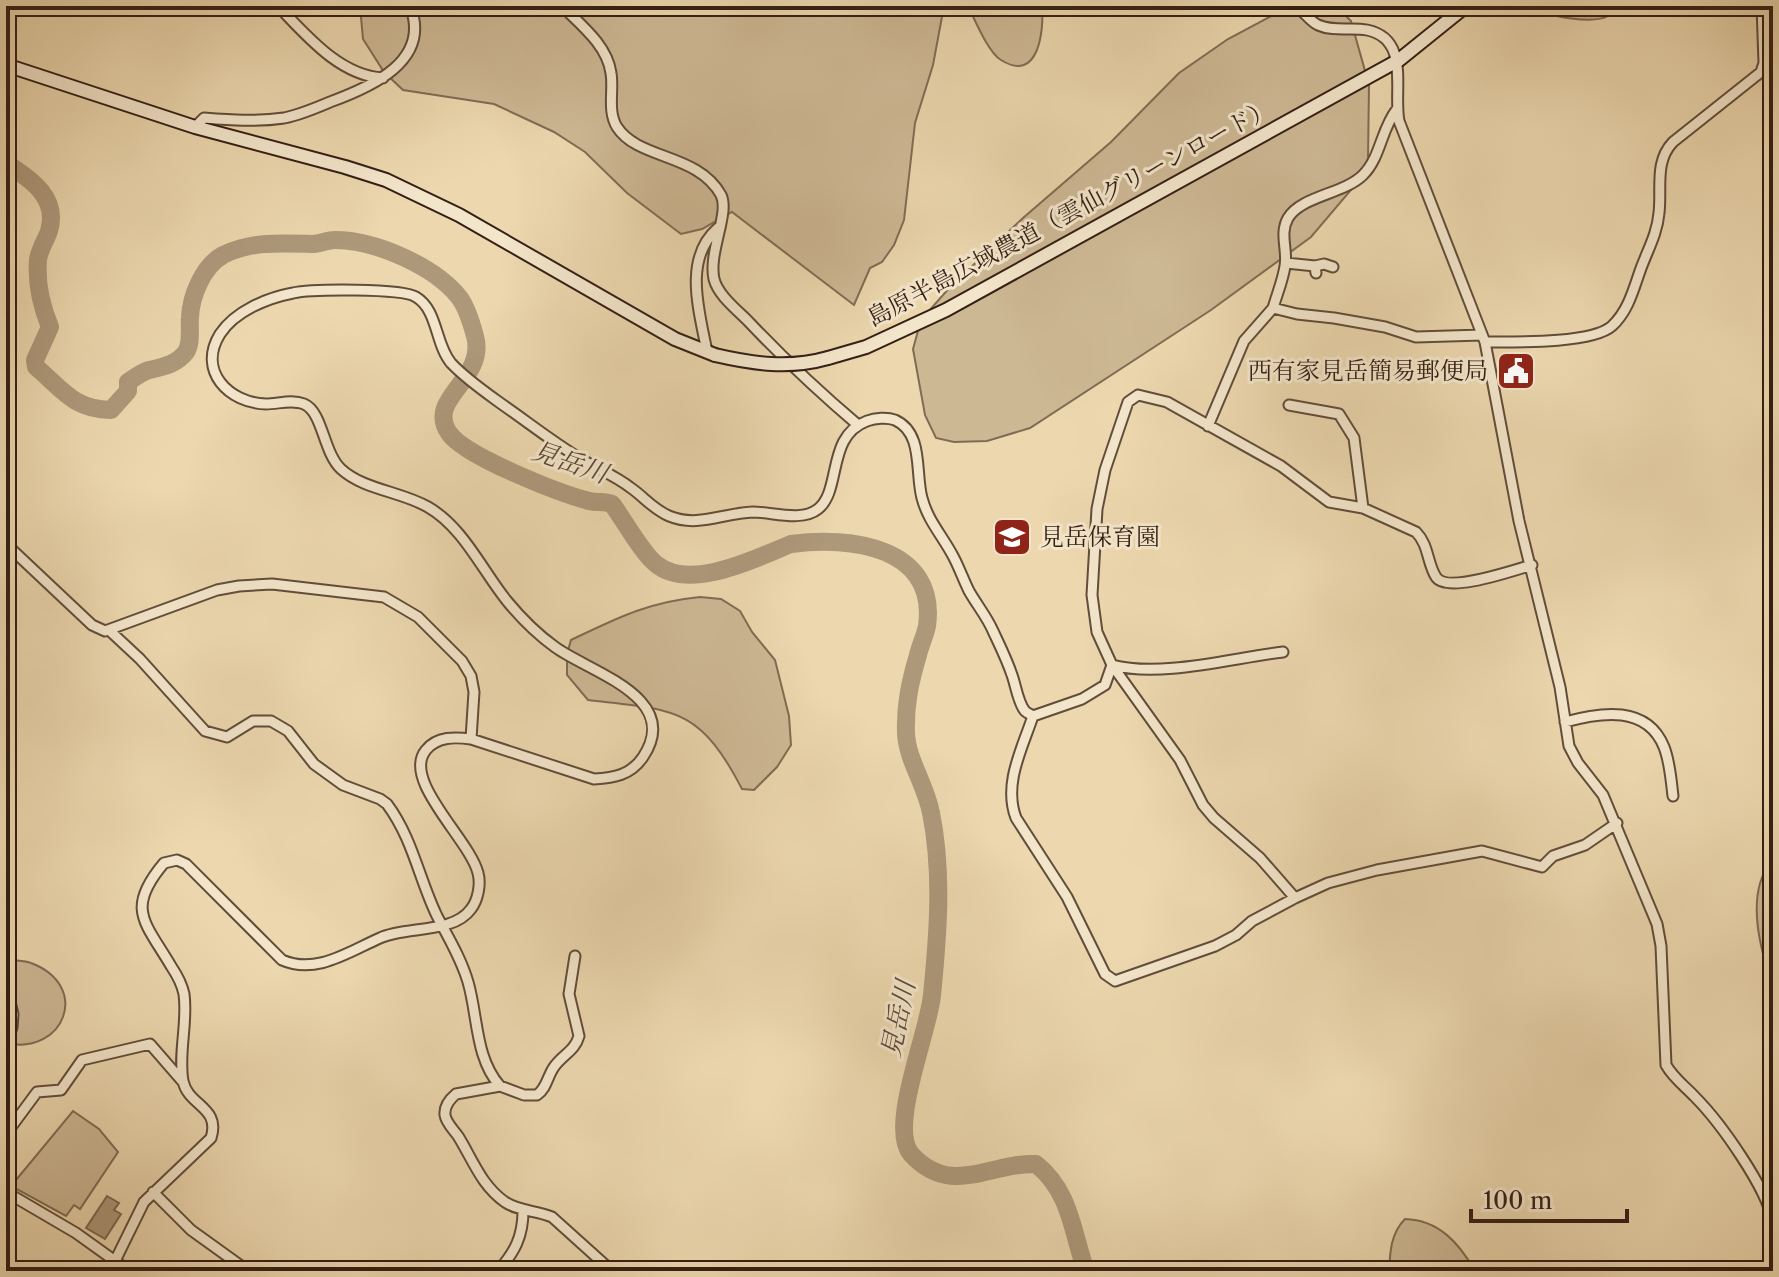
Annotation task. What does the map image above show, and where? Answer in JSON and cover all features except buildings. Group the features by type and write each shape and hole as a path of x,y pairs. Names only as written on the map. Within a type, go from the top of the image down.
{"street":[{"path":"278,6 309,38 337,60 358,72 383,78"},
{"path":"195,127 204,118 285,118 360,91 394,71 412,42 414,26 410,6"},
{"path":"562,6 594,38 605,54 611,70 614,123 622,133 633,144 684,163 713,185 722,197 724,207 713,269 720,291 801,377 858,425"},
{"name":"島原半島広域農道（雲仙グリーンロード）","path":"6,65 195,127 345,167 421,195 646,324 711,354 781,366 828,358 866,347 946,310 1399,60 1466,6"},
{"path":"1273,308 1385,327 1416,337 1533,342 1605,331 1627,306 1655,237 1663,156 1673,142 1761,72 1764,63 1762,6"},
{"path":"1298,7 1318,25 1362,29 1381,35 1399,60 1397,109 1404,135 1483,338 1519,521 1560,687 1569,746 1603,795 1617,823 1660,935 1666,1065 1696,1098 1741,1158 1766,1199 1773,1222"},
{"path":"1208,426 1244,341 1273,308 1286,263 1283,240 1290,214 1363,175 1374,159 1386,126 1397,109"},
{"path":"711,354 697,302 697,277 702,246 718,228"},
{"path":"1286,263 1316,270 1324,264 1333,267"},
{"path":"183,1082 184,993 180,980 144,921 140,905 164,863 177,860 186,864 282,960 296,966 326,963 389,934 443,925 469,912 475,904 478,873 471,857 425,787 419,767 431,744 451,737 471,739 594,779 623,775 645,755 651,741 652,722 647,708 634,694 558,650 532,628 507,602 448,522 414,499 352,477 338,466 329,455 314,412 305,404 251,402 223,388 212,367 212,352 231,321 253,306 299,291 399,292 419,298 427,307 447,359 468,378 555,442 633,488 656,509 682,521 702,522 746,512 802,516 813,513 825,501 841,446 858,425 870,419 896,420 906,428 913,440 920,493 929,520 953,554 969,590 989,622 1027,714 1033,716 1082,699 1105,685 1112,665"},
{"path":"1295,898 1260,858 1203,805 1180,760 1112,665 1097,632 1092,595 1097,509 1105,470 1128,402 1138,395 1167,402 1281,466 1329,502 1363,508 1416,532 1422,538 1435,576 1441,583 1485,578 1532,565"},
{"path":"1289,405 1339,414 1354,438 1363,508"},
{"path":"6,544 92,625 110,631 140,659 205,731 227,737 253,721 271,721 288,731 314,764 343,785 387,804 417,860 437,917 468,982 479,1042 500,1086"},
{"path":"110,631 217,590 239,586 272,584 384,597 418,617 462,661 471,676 474,692 471,739"},
{"path":"1112,665 1130,670 1172,668 1283,652"},
{"path":"1565,722 1594,715 1631,715 1645,722 1664,745 1673,796"},
{"path":"1033,716 1012,781 1011,804 1016,818 1067,897 1109,978 1121,981 1215,946 1236,935 1252,921 1328,883 1464,852 1498,854 1542,867 1553,856 1585,845 1617,823"},
{"path":"575,956 569,986 579,1036 577,1043 554,1067 544,1089 537,1095 524,1095 500,1086 456,1094 449,1100 445,1114 477,1173 506,1203 523,1211 541,1212 552,1217 612,1271"},
{"path":"6,986 13,1014 12,1028 6,1033"},
{"path":"6,1134 37,1092 61,1090 82,1060 150,1044 210,1116 214,1130 211,1138 153,1192 137,1212 116,1259"},
{"path":"6,1192 116,1259 129,1271"},
{"path":"153,1192 191,1230 248,1271"},
{"path":"498,1271 513,1255 519,1240 523,1211"},
{"path":"1768,1271 1773,1242"}],"shaded area":[{"path":"360,6 552,6 561,12 584,6 944,6 933,65 915,123 904,220 894,245 882,262 870,268 854,305 732,212 702,229 681,234 627,193 585,152 554,132 494,104 403,90 384,72 363,39"},
{"path":"968,6 1042,6 1040,40 1031,60 1014,66 996,56"},
{"path":"1320,6 1337,7 1351,21 1369,85 1368,159 1356,184 1311,237 1211,310 1030,428 987,441 954,442 936,438 925,415 913,349 921,320 950,287 1023,218 1111,142 1179,73 1228,39 1279,12"},
{"path":"1509,6 1608,6 1608,16 1574,19"},
{"path":"700,597 721,599 740,611 752,632 775,660 789,716 791,745 777,767 754,790 742,789 712,741 681,717 642,706 588,700 567,675 571,640 648,607"},
{"path":"1770,863 1773,863 1773,986 1757,923 1758,891"},
{"path":"6,959 31,963 50,974 61,987 65,1002 63,1016 55,1029 43,1039 26,1044 6,1043"},
{"path":"73,1111 99,1129 118,1152 80,1209 74,1205 66,1216 11,1186"},
{"path":"107,1196 119,1203 114,1210 121,1214 105,1239 86,1228"},
{"path":"1405,1219 1428,1224 1447,1235 1475,1271 1389,1271 1394,1236"}],"waterway":[{"name":"見岳川","path":"6,163 40,190 50,208 49,231 38,260 40,294 50,327 35,360 36,367 78,402 111,410 128,391 128,382 144,372 169,365 186,352 196,291 204,274 223,255 244,247 266,244 351,241 385,250 419,265 448,286 464,305 475,336 476,351 473,365 445,409 444,421 449,433 473,452 513,473 575,497 612,504 656,564 670,572 704,574 742,564 791,544 838,542 885,552 904,563 919,578 927,599 927,626 910,684 906,733 931,813 937,858 938,904 932,995 907,1101 905,1141 911,1154 926,1167 941,1174 971,1175 1036,1164 1048,1175 1064,1200 1086,1271"}],"place":[{"name":"西有家見岳簡易郵便局","path":"1516,371"},
{"name":"見岳保育園","path":"1012,537"}]}
